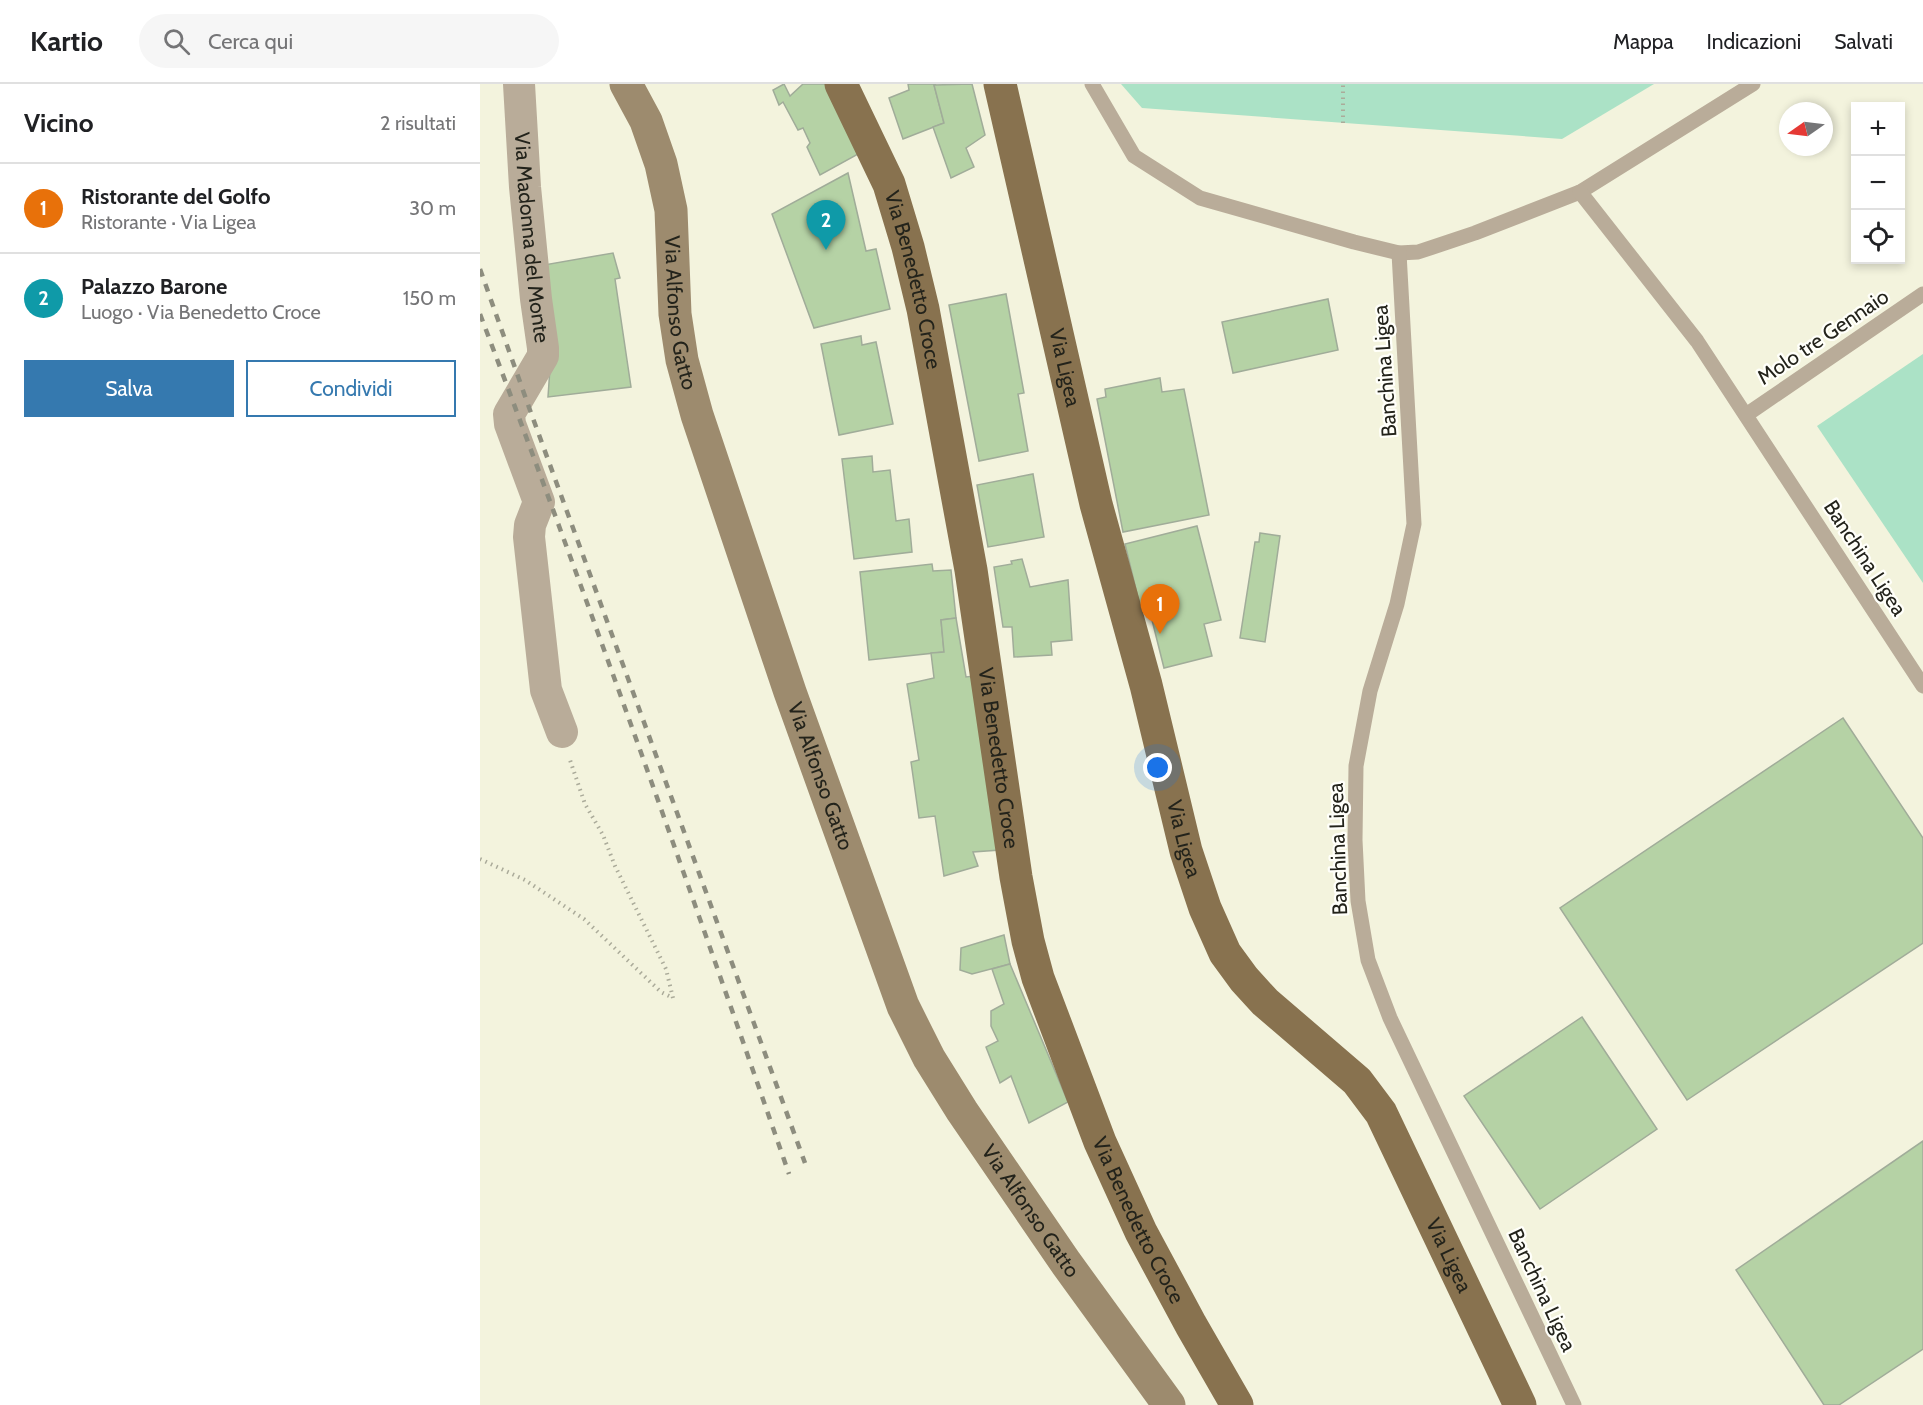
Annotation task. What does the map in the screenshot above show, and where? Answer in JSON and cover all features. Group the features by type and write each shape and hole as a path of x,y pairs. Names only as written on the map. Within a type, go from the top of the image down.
{"main road":[{"name":"Via Alfonso Gatto","path":"626,84 646,121 661,164 671,210 675,314 682,360 697,415 787,681 903,1006 929,1058 962,1111 1066,1263 1169,1405"},
{"name":"Via Benedetto Croce","path":"842,84 889,184 908,246 922,309 971,570 1016,878 1028,941 1038,978 1100,1142 1141,1232 1237,1405"},
{"name":"Via Ligea","path":"1000,84 1096,504 1143,674 1186,851 1204,908 1225,952 1244,979 1265,1002 1357,1082 1381,1113 1520,1405"}],"street":[{"name":"Via Madonna del Monte","path":"519,84 525,187 543,356 509,414 510,424 539,502 530,525 529,537 546,690 562,732"}],"lane":[{"path":"1092,84 1134,156 1200,198 1399,253 1418,252 1475,233 1580,192 1753,84"},
{"name":"Banchina Ligea","path":"1580,192 1697,340 1923,686"},
{"name":"Banchina Ligea","path":"1399,253 1414,524 1397,603 1370,692 1356,766 1355,840 1358,901 1368,960 1390,1018 1574,1405"},
{"name":"Molo tre Gennaio","path":"1746,415 1923,294"}],"path":[{"path":"1343,84 1343,123"},
{"path":"480,859 525,880 584,919 661,992 673,998 666,969 615,866 603,835 585,804 562,732"}],"shaded area":[{"path":"1121,84 1654,84 1562,139 1142,108"},
{"path":"1923,354 1923,583 1817,426"}],"building":[{"path":"784,84 790,96 803,84 828,84 860,153 820,175 807,147 810,143 803,128 798,130 783,102 779,105 773,90"},
{"path":"908,84 936,84 934,85 944,123 903,139 889,98 909,90"},
{"path":"972,84 985,135 966,148 974,167 951,178 933,127 944,123 934,85"},
{"path":"848,173 866,251 876,249 890,309 814,328 772,214"},
{"path":"613,253 620,278 615,279 631,387 548,397 550,368 538,266"},
{"path":"1006,294 1024,393 1018,394 1028,451 979,461 949,305"},
{"path":"1328,299 1338,350 1233,373 1222,322"},
{"path":"861,336 862,345 876,342 893,424 839,435 821,344"},
{"path":"1160,378 1162,392 1184,389 1209,515 1123,532 1097,399 1106,397 1105,389"},
{"path":"872,456 873,472 890,470 896,521 909,519 912,552 854,559 842,459"},
{"path":"1033,474 1044,537 988,547 977,485"},
{"path":"1197,526 1221,620 1204,624 1212,656 1164,668 1148,604 1140,606 1125,544"},
{"path":"1260,533 1280,536 1265,642 1240,638 1255,542 1259,542"},
{"path":"1022,559 1030,587 1068,580 1072,640 1051,642 1052,655 1014,657 1012,627 1003,627 994,567 1012,564 1011,561"},
{"path":"932,564 933,571 951,570 956,618 941,620 944,652 869,660 860,572"},
{"path":"956,618 966,677 974,676 1000,850 973,852 978,866 944,876 935,816 919,818 911,762 919,760 907,684 934,678 931,653 944,652 941,620"},
{"path":"1843,718 1923,838 1923,943 1687,1100 1560,908"},
{"path":"1004,935 1010,964 972,974 960,970 961,948"},
{"path":"1010,964 1068,1102 1029,1123 1011,1076 1000,1083 986,1047 998,1041 991,1026 991,1011 1004,1004 992,969"},
{"path":"1582,1017 1657,1129 1540,1209 1464,1096"},
{"path":"1923,1141 1923,1349 1839,1405 1824,1405 1736,1270"}],"railway":[{"path":"480,269 805,1163"},
{"path":"480,314 638,743 789,1174"}],"place":[{"name":"Palazzo Barone","path":"826,250"},
{"name":"Ristorante del Golfo","path":"1160,634"}]}
